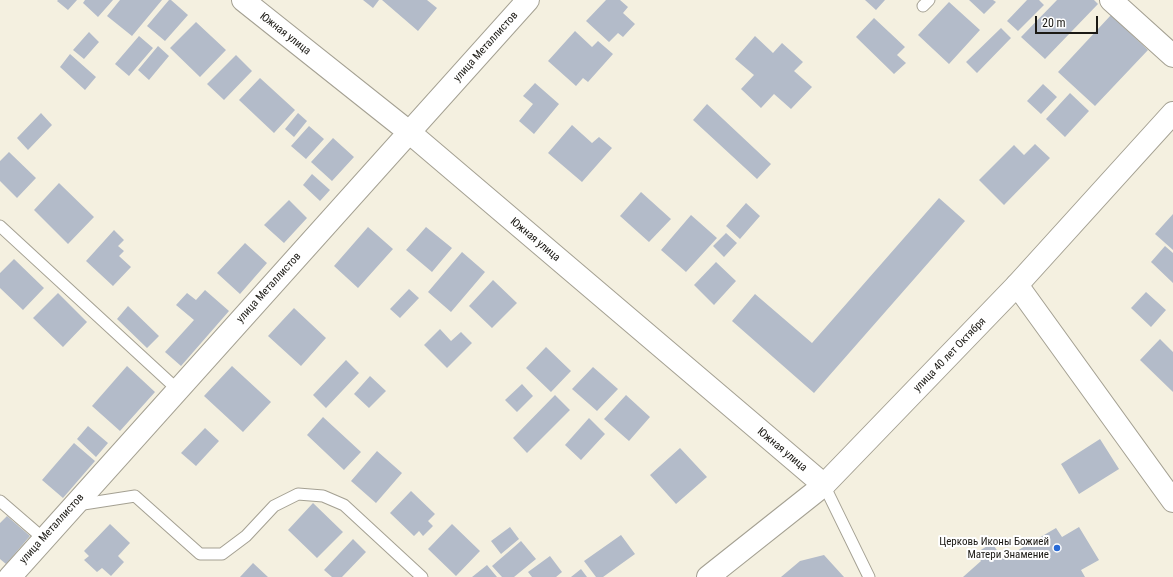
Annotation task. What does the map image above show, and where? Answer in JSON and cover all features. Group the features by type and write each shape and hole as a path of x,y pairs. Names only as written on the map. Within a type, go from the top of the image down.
{"street":[{"name":"Южная улица","path":"242,0 409,132 824,485"},
{"name":"улица Металлистов","path":"10,577 528,0"},
{"path":"1111,0 1173,56"},
{"name":"улица 40 лет Октября","path":"708,577 824,485 1017,285 1173,113"},
{"path":"1017,285 1173,502"}],"lane":[{"path":"0,226 178,390"},
{"path":"824,485 868,577"},
{"path":"74,506 135,496 200,554 222,554 246,536 274,506 298,494 323,496 344,505 422,577"},
{"path":"0,502 44,539"}],"building":[{"path":"77,0 68,10 57,1"},
{"path":"85,0 113,0 98,17 83,3"},
{"path":"120,0 162,0 132,36 107,16"},
{"path":"169,0 171,0 188,15 165,41 147,26"},
{"path":"363,0 379,0 373,8"},
{"path":"382,0 427,0 437,8 418,31"},
{"path":"606,0 620,0 628,7 623,13 635,24 623,37 618,33 609,42 586,21"},
{"path":"865,0 885,0 876,10"},
{"path":"969,0 993,0 996,2 984,14"},
{"path":"1027,0 1039,0 1044,5 1018,31 1007,21"},
{"path":"1057,0 1094,0 1098,4 1045,59 1021,37"},
{"path":"949,2 980,30 949,64 918,35"},
{"path":"1111,15 1148,50 1095,106 1058,72"},
{"path":"874,18 905,47 897,55 906,63 894,74 856,37"},
{"path":"196,22 226,50 200,77 170,48"},
{"path":"1001,28 1011,38 977,73 966,62"},
{"path":"575,31 592,47 598,41 613,54 588,82 583,78 576,86 548,61"},
{"path":"89,32 99,42 84,59 73,50"},
{"path":"139,36 153,48 129,76 115,64"},
{"path":"755,36 773,53 782,43 803,62 794,71 812,87 791,109 774,94 761,108 741,89 754,75 735,59"},
{"path":"158,46 169,56 149,80 138,70"},
{"path":"70,54 96,77 85,90 60,67"},
{"path":"236,55 252,71 224,100 207,84"},
{"path":"260,78 295,110 274,133 239,100"},
{"path":"535,83 559,104 534,134 519,121 533,104 523,96"},
{"path":"1043,84 1057,97 1041,114 1027,101"},
{"path":"1070,93 1089,111 1065,137 1046,119"},
{"path":"707,104 771,164 757,179 693,120"},
{"path":"41,113 52,125 28,150 17,138"},
{"path":"298,113 307,121 294,137 285,129"},
{"path":"572,125 592,143 599,137 612,148 582,182 548,153"},
{"path":"309,126 324,139 306,159 291,146"},
{"path":"333,138 354,157 332,181 311,162"},
{"path":"1035,144 1050,158 1004,205 979,180 1014,145 1024,155"},
{"path":"9,152 36,178 17,198 0,181 0,161"},
{"path":"312,174 330,190 320,201 303,185"},
{"path":"59,183 94,217 68,244 34,210"},
{"path":"641,192 671,219 649,242 620,216"},
{"path":"939,198 965,221 814,393 732,321 755,294 812,343"},
{"path":"289,200 307,218 284,243 264,225"},
{"path":"746,203 760,216 740,239 726,226"},
{"path":"1173,214 1173,250 1155,234"},
{"path":"691,215 717,238 686,272 661,250"},
{"path":"368,227 393,249 358,288 334,266"},
{"path":"426,227 452,248 432,272 406,250"},
{"path":"114,230 124,240 118,246 124,251 119,256 131,267 113,286 86,261"},
{"path":"726,233 737,243 724,257 713,246"},
{"path":"245,243 267,263 240,294 217,273"},
{"path":"1165,246 1173,253 1173,283 1151,262"},
{"path":"462,252 485,272 451,312 428,292"},
{"path":"14,259 44,288 23,310 0,288 0,273"},
{"path":"716,262 736,281 714,305 694,285"},
{"path":"493,280 517,303 492,328 469,306"},
{"path":"409,289 419,298 400,318 390,309"},
{"path":"205,290 229,311 181,366 165,352 194,320 176,305 187,293 196,300"},
{"path":"1146,292 1166,310 1151,327 1131,308"},
{"path":"58,293 87,322 63,347 33,318"},
{"path":"128,306 159,336 147,348 117,319"},
{"path":"294,308 326,338 301,366 268,336"},
{"path":"440,329 451,341 461,332 472,343 447,368 424,345"},
{"path":"1160,339 1173,352 1173,392 1140,360"},
{"path":"546,347 571,371 551,392 526,368"},
{"path":"346,360 359,373 326,408 313,395"},
{"path":"127,366 155,392 120,431 92,406"},
{"path":"232,366 271,402 243,432 204,396"},
{"path":"593,367 618,389 597,411 572,389"},
{"path":"370,376 386,391 369,408 354,394"},
{"path":"522,384 533,396 517,412 505,400"},
{"path":"555,395 570,410 527,453 513,438"},
{"path":"626,395 650,417 629,441 604,419"},
{"path":"323,417 361,452 344,470 307,435"},
{"path":"589,418 605,434 581,460 565,445"},
{"path":"88,426 108,443 96,457 77,439"},
{"path":"205,428 219,441 196,466 181,453"},
{"path":"1100,439 1119,469 1079,494 1061,464"},
{"path":"74,443 95,461 63,498 42,480"},
{"path":"680,448 707,477 676,504 650,475"},
{"path":"377,451 402,473 376,503 351,481"},
{"path":"411,491 435,514 428,521 433,526 423,536 419,531 414,536 390,513"},
{"path":"313,503 343,532 317,558 288,530"},
{"path":"7,516 30,536 6,564 0,559 0,523"},
{"path":"110,524 130,543 118,556 124,562 111,576 102,568 97,572 84,560 89,556 84,551"},
{"path":"452,524 480,551 456,576 428,549"},
{"path":"510,527 519,539 501,554 491,541"},
{"name":"Церковь Иконы Божией Матери Знамение","path":"1079,527 1099,560 1081,570 1085,577 963,577 981,561 976,553 992,543 1003,559 1056,528 1062,537"},
{"path":"621,535 635,554 603,577 596,577 584,561"},
{"path":"353,539 366,552 342,577 332,577 324,570"},
{"path":"521,541 536,559 514,577 502,577 492,566"},
{"path":"824,555 844,577 781,577 800,561"},
{"path":"550,556 562,572 556,577 532,577 528,572"},
{"path":"253,563 268,577 240,577"},
{"path":"487,565 497,577 472,577"},
{"path":"581,569 587,577 571,577"}],"place":[{"name":"Церковь Иконы Божией Матери Знамение","path":"1057,548"}]}
